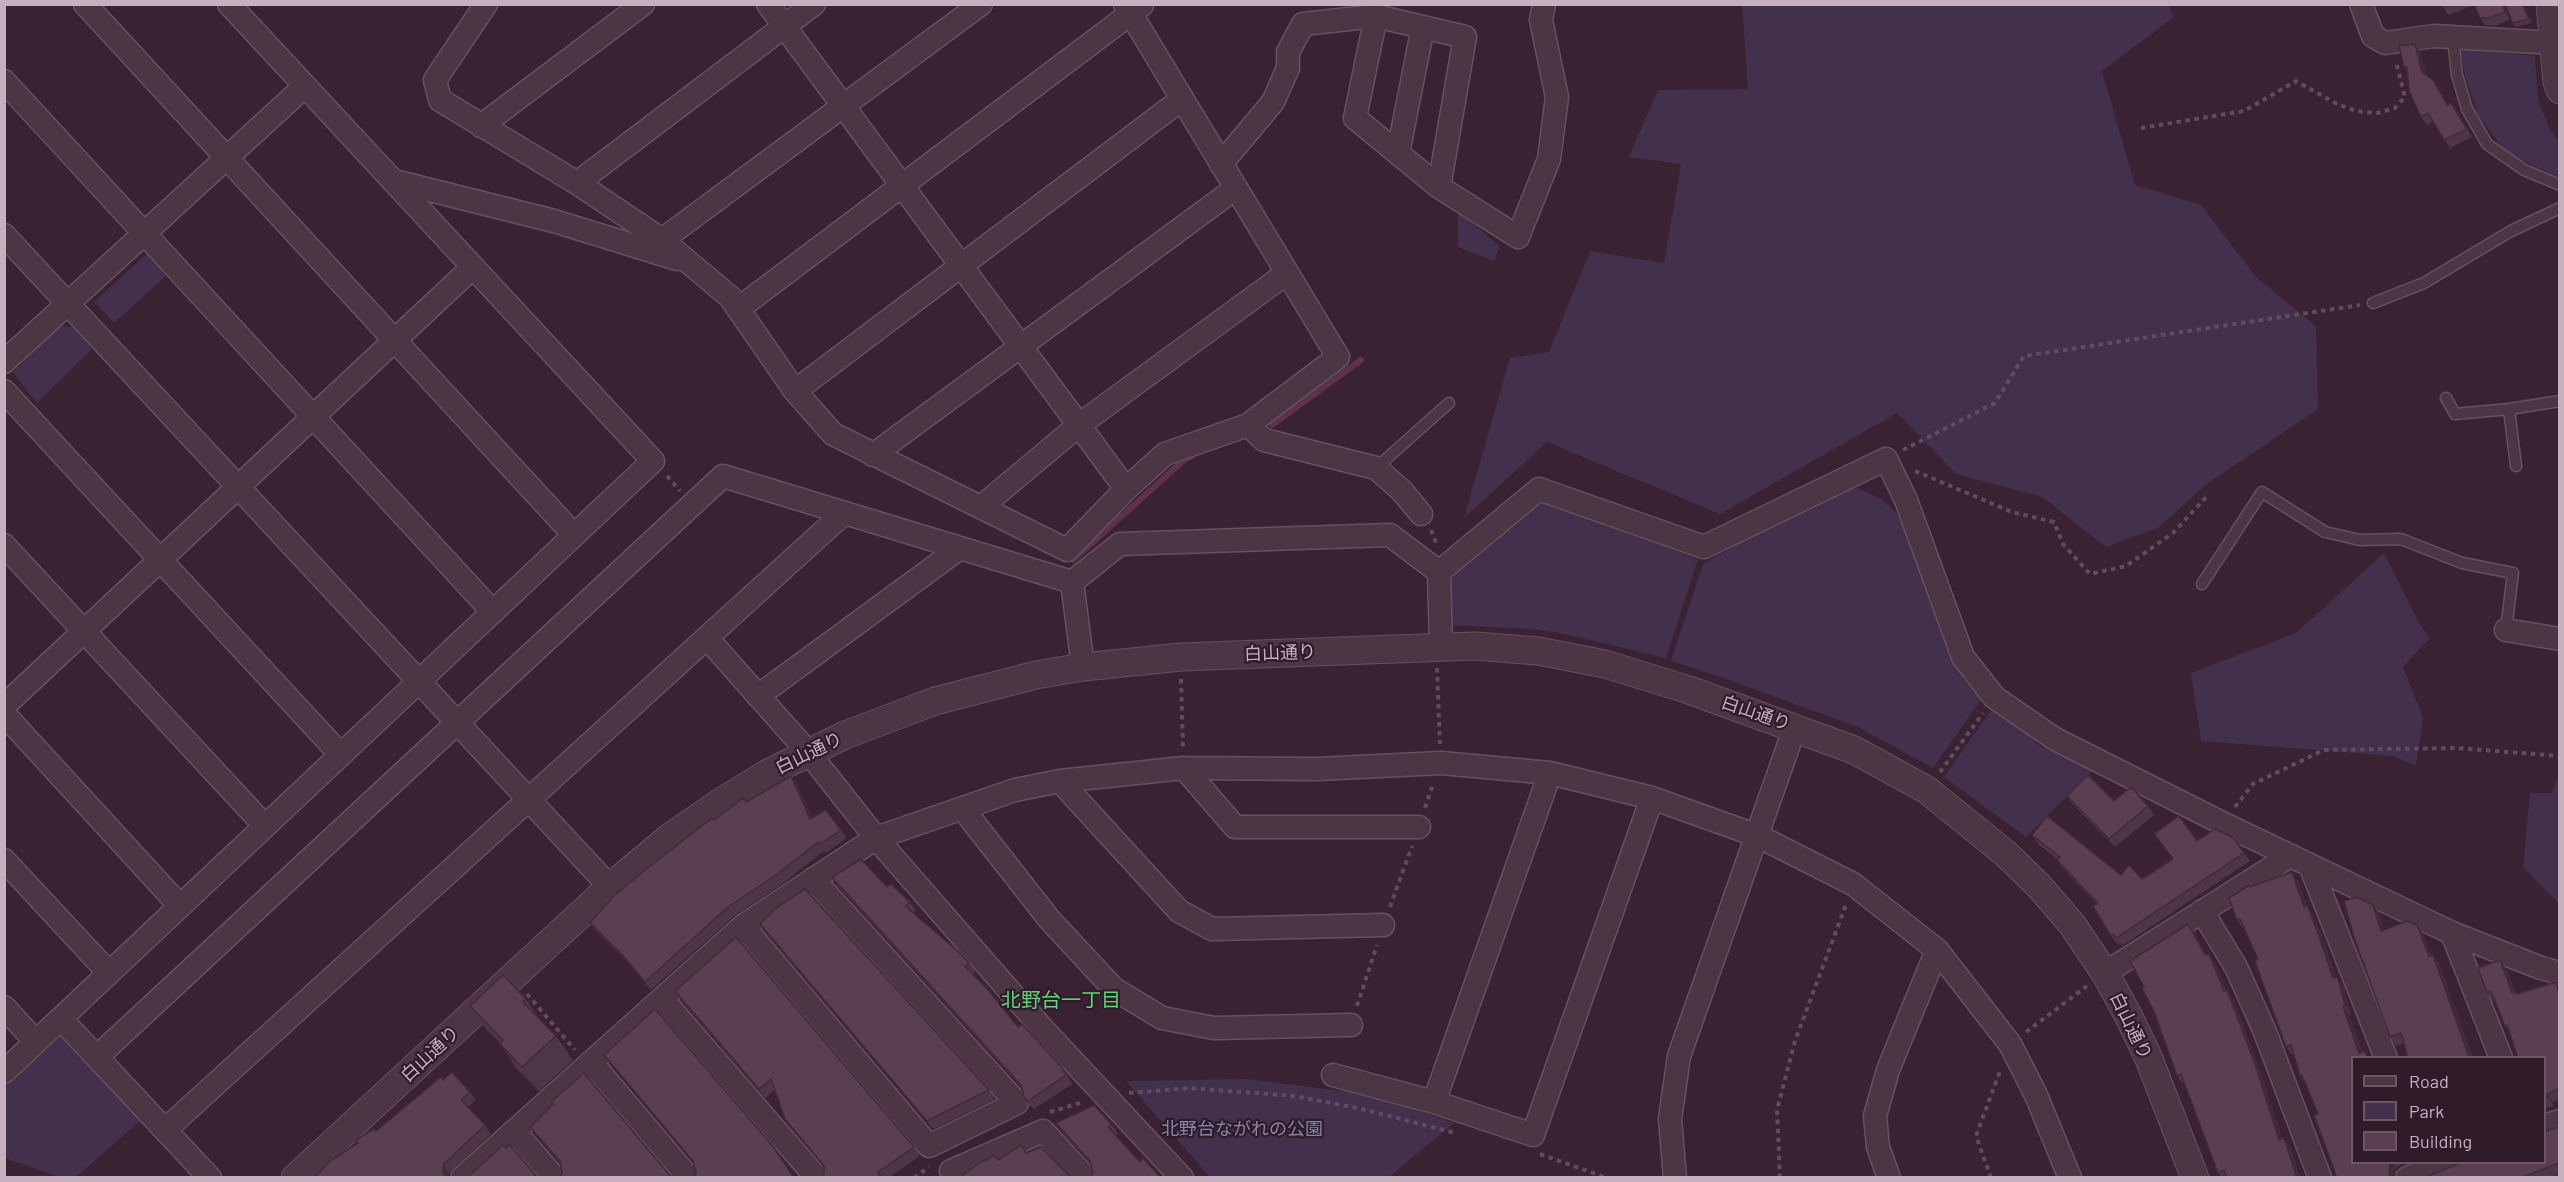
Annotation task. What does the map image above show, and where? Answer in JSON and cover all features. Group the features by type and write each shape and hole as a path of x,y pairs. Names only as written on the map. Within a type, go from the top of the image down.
{"street":[{"path":"84,4 574,535"},
{"path":"4,1072 653,460 229,4"},
{"path":"486,4 435,80 440,100 578,183 662,240 730,297 738,309 795,391 833,434 1067,550 1126,489 1165,454 1248,425 1338,357 1182,99 1133,8 738,309"},
{"path":"481,126 643,4"},
{"path":"768,4 1126,489"},
{"path":"578,183 814,4"},
{"path":"662,240 981,4"},
{"path":"1376,16 1355,117 1439,187 1518,237 1549,159 1557,97 1541,20 1544,4"},
{"path":"2361,4 2373,36 2385,43 2453,37 2553,43"},
{"path":"2550,4 2559,90"},
{"path":"1221,164 1273,102 1288,68 1288,51 1303,24 1376,16 1465,37 1439,187"},
{"path":"1398,153 1424,27"},
{"path":"4,81 493,612"},
{"path":"4,362 305,86"},
{"path":"795,391 1182,99"},
{"path":"393,181 554,221 687,262"},
{"path":"873,455 1236,189"},
{"path":"4,235 610,887"},
{"path":"4,706 473,267"},
{"path":"981,507 1079,425 1287,273"},
{"path":"4,391 341,755"},
{"path":"1248,425 1264,440 1376,468 1402,491 1421,514"},
{"path":"1438,646 1439,572 1539,489 1704,547 1889,465 1905,500 1963,657 1994,697 2055,739 2224,824 2452,933 2559,973"},
{"path":"97,1057 723,476 1072,582"},
{"path":"165,1130 844,513"},
{"path":"1072,582 1120,544 1378,535 1390,535 1439,572"},
{"path":"4,545 265,826"},
{"path":"758,696 960,548"},
{"path":"1072,582 1083,667"},
{"path":"2506,630 2559,639"},
{"path":"707,638 808,752 876,838 1042,1028 1182,1178"},
{"name":"白山通り","path":"295,1178 610,887 670,837 721,802 808,752 887,718 935,701 1036,675 1083,667 1180,657 1438,646 1538,651 1605,664 1689,690 1854,750 1927,790 2006,854 2039,886 2071,923 2105,972 2149,1059 2195,1178"},
{"path":"4,714 180,906"},
{"path":"1675,1178 1670,1119 1679,1056 1795,727"},
{"path":"462,1178 743,926 876,838 1015,790 1060,781 1184,768 1317,769 1440,763 1550,773 1652,798 1758,836 1853,884 1937,950 2010,1044 2036,1095 2070,1178"},
{"path":"1184,768 1235,827 1419,827"},
{"path":"1434,1102 1550,773"},
{"path":"1060,781 1179,912 1212,929 1383,925"},
{"path":"1333,1075 1434,1102 1533,1135 1652,798"},
{"path":"963,809 1049,919 1113,989 1162,1018 1214,1028 1351,1025"},
{"path":"4,860 109,973"},
{"path":"2105,972 2202,911 2300,860"},
{"path":"2300,860 2385,1056"},
{"path":"743,926 929,1146 1017,1102 813,879"},
{"path":"2202,911 2236,967 2260,1021 2320,1178"},
{"path":"2452,933 2500,1056"},
{"path":"1889,1178 1878,1146 1875,1116 1888,1070 1937,950"},
{"path":"662,999 817,1178"},
{"path":"4,1007 36,1042"},
{"path":"61,1019 210,1178"},
{"path":"591,1062 689,1178"},
{"path":"514,1131 555,1178"},
{"path":"956,1178 951,1171 1043,1131 1086,1178"},
{"path":"2407,1178 2435,1165"}],"lane":[{"path":"2453,37 2457,75 2467,109 2487,144 2524,170 2559,185"},
{"path":"2373,303 2424,283 2511,231 2559,208"},
{"path":"2446,398 2455,414 2559,401"},
{"path":"1376,468 1449,403"},
{"path":"2509,409 2516,466"},
{"path":"2202,584 2262,492 2325,532 2360,540 2401,539 2462,563 2513,573 2506,630"}],"path":[{"path":"2141,128 2244,111 2296,81 2337,104 2356,111 2378,113 2395,108 2405,97 2391,41"},
{"path":"1889,465 1995,403 2024,356 2373,303"},
{"path":"653,460 693,504"},
{"path":"1889,465 1906,468 2012,512 2054,522 2063,544 2090,574 2126,566 2173,533 2208,495"},
{"path":"1351,1025 1383,925 1440,763 1438,646"},
{"path":"1180,657 1184,768"},
{"path":"1927,790 1994,697"},
{"path":"2224,824 2253,784 2324,750 2457,748 2559,756"},
{"path":"1780,1178 1777,1110 1795,1041 1853,884"},
{"path":"523,989 584,1059 591,1062"},
{"path":"1041,1114 1106,1095 1189,1088 1294,1096 1362,1109 1455,1133 1466,1132"},
{"path":"1532,1151 1607,1178"},
{"path":"914,1178 932,1166"}],"green space":[{"path":"1742,5 2169,5 2173,18 2102,71 2135,185 2201,205 2256,277 2316,326 2318,409 2207,484 2159,527 2106,547 2042,497 1956,474 1897,413 1720,514 1547,442 1464,518 1510,358 1549,352 1590,251 1664,263 1681,164 1629,157 1658,90 1748,89"},
{"path":"2460,49 2535,56 2538,100 2549,128 2559,142 2559,177 2507,154 2478,115 2466,79"},
{"path":"1458,210 1500,247 1494,261 1458,247"},
{"path":"150,251 169,273 114,323 94,302"},
{"path":"59,326 74,327 92,349 37,403 13,373"},
{"path":"1857,488 1881,499 1903,519 1961,676 1974,692 1983,697 1933,768 1858,727 1671,661 1703,564 1819,499"},
{"path":"1540,499 1698,559 1666,658 1565,634 1532,629 1450,625 1445,576"},
{"path":"2384,553 2420,625 2430,638 2403,667 2423,718 2416,766 2393,756 2201,741 2191,673 2296,633"},
{"path":"1995,705 2040,746 2093,770 2026,837 1944,777"},
{"path":"2559,777 2559,904 2523,867 2530,793 2551,793"},
{"path":"60,1025 149,1113 76,1177 60,1177 5,1158 5,1077"},
{"name":"北野台ながれの公園","path":"1247,1079 1373,1095 1454,1123 1389,1177 1210,1177 1126,1081"}],"building":[{"path":"2474,4 2502,4 2505,12 2489,18 2480,18"},
{"path":"2505,4 2522,4 2529,19 2513,23"},
{"path":"2415,44 2422,72 2433,80 2447,105 2451,103 2467,129 2444,140 2428,113 2421,117 2409,91 2407,67 2404,67 2399,46"},
{"path":"2088,775 2114,801 2131,787 2148,806 2109,839 2067,796"},
{"path":"791,776 810,819 826,810 841,830 820,844 818,842 776,875 728,907 645,982 620,952 590,923 613,897 712,818 714,820 743,798 746,802"},
{"path":"2047,816 2121,875 2129,865 2142,879 2173,859 2154,834 2179,816 2197,841 2215,829 2234,838 2244,853 2116,938 2114,934 2111,936 2093,906 2098,903 2057,860 2060,857 2032,835"},
{"path":"861,859 887,887 891,884 910,902 905,906 959,952 969,963 965,966 1018,1027 1022,1024 1060,1065 1066,1075 1028,1101 1024,1097 1021,1085 832,877"},
{"path":"2292,872 2304,907 2307,905 2333,978 2338,979 2345,1005 2343,1006 2359,1053 2365,1051 2366,1056 2351,1056 2351,1164 2390,1164 2391,1178 2337,1178 2314,1115 2318,1114 2302,1075 2300,1076 2291,1045 2286,1047 2255,961 2258,959 2240,919 2237,920 2229,898 2249,885 2250,887"},
{"path":"805,889 989,1090 927,1121 760,924 776,908"},
{"path":"2357,897 2373,905 2381,931 2407,921 2417,925 2429,956 2433,955 2469,1056 2407,1056 2401,1033 2390,1037 2354,937 2344,901"},
{"path":"2188,924 2205,955 2209,954 2224,991 2227,990 2255,1064 2279,1140 2284,1138 2297,1178 2227,1178 2224,1170 2218,1173 2181,1074 2177,1076 2154,1011 2130,961"},
{"path":"736,937 914,1147 878,1172 880,1175 877,1178 821,1178 824,1166 785,1119 771,1079 759,1089 675,991"},
{"path":"2500,960 2512,993 2517,994 2556,982 2559,993 2559,1089 2547,1094 2548,1097 2546,1098 2546,1056 2517,1056 2507,1025 2505,1026 2491,991 2487,993 2478,968"},
{"path":"503,975 526,999 523,1002 556,1036 522,1067 500,1044 503,1040 470,1006"},
{"path":"655,1009 772,1145 794,1178 693,1178 696,1173 693,1161 604,1055"},
{"path":"452,1072 470,1092 461,1100 485,1125 443,1165 443,1173 447,1178 314,1178 330,1161 358,1143 356,1140 374,1129 376,1131 441,1077 443,1080"},
{"path":"584,1073 672,1178 559,1178 562,1173 560,1161 530,1127 553,1104 551,1102"},
{"path":"1094,1105 1112,1125 1108,1127 1140,1162 1143,1158 1161,1178 1090,1178 1093,1173 1090,1161 1056,1123"},
{"path":"2559,1127 2559,1163 2520,1178 2423,1178 2458,1164 2546,1164 2546,1131"},
{"path":"509,1144 538,1178 467,1178 503,1145 506,1148"},
{"path":"1021,1145 1026,1153 1041,1147 1071,1178 959,1178 979,1163 994,1156 998,1160"}],"waterway":[{"path":"1272,425 1361,360"},
{"path":"1073,560 1185,459 1191,457"}],"district":[{"name":"北野台一丁目","path":"1061,1000"}]}
